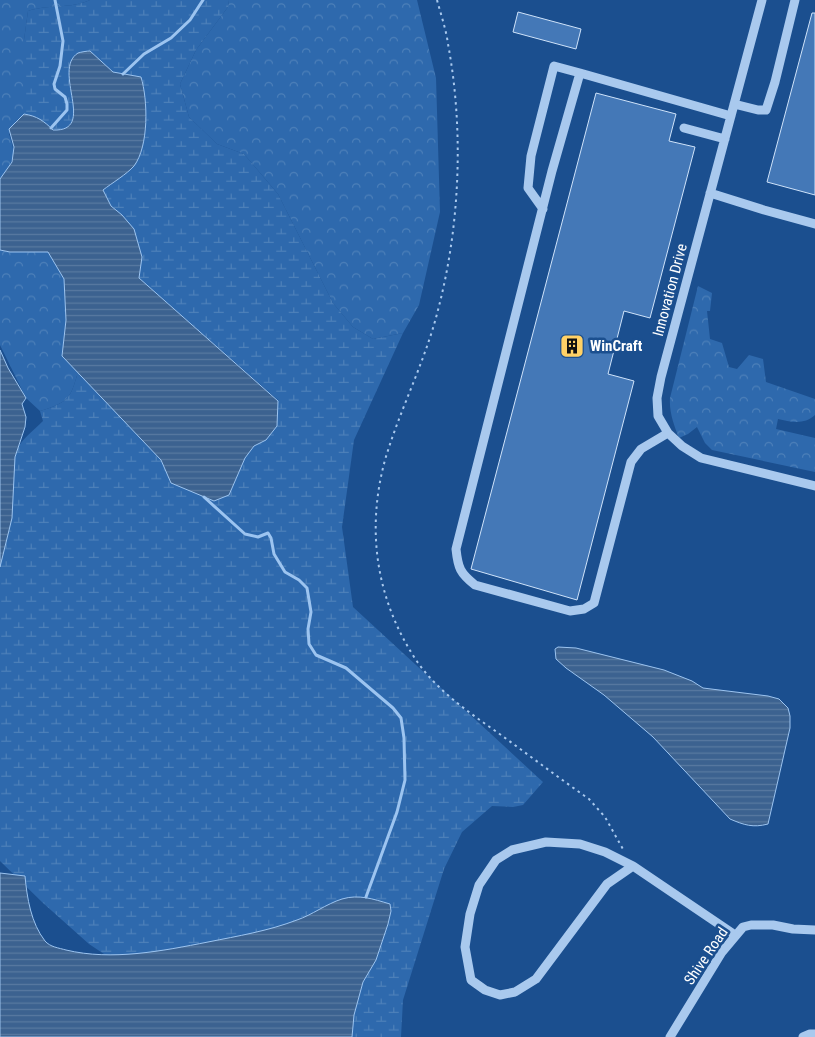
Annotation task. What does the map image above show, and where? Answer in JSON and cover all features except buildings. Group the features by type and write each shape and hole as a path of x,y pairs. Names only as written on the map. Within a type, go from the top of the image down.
{"street":[{"name":"Innovation Drive","path":"762,0 663,369 657,398 658,416 668,433 682,446 701,458 815,486"},
{"path":"734,104 766,110 775,82 795,0"},
{"path":"543,209 528,188 530,156 554,66 731,116"},
{"path":"580,73 543,209 456,549 458,564 463,576 476,585 570,611 584,609 594,603 631,462 641,449 668,433"},
{"path":"684,128 725,139"},
{"path":"710,193 815,224"},
{"path":"633,866 607,884 536,979 515,992 500,995 485,990 471,980 465,947 470,914 479,885 496,860 512,850 546,842 580,844 606,852 633,866 735,935"},
{"name":"Shive Road","path":"670,1037 722,952 743,927 774,925 793,929 815,930"},
{"path":"803,1037 815,1034"}],"path":[{"path":"437,0 448,44 454,94 458,143 457,192 452,240 438,311 386,460 377,498 374,531 383,592 396,625 413,654 443,692 589,799 606,817 633,866"}],"green space":[{"path":"0,0 90,0 75,5 28,11 24,40 24,114 16,121 9,134 13,148 11,163 0,179"},
{"path":"90,0 229,0 228,7 196,50 180,84 189,117 217,144 244,154 278,194 333,303 353,327 373,339 403,333 354,440 342,527 353,607 543,782 523,805 513,807 492,806 462,832 444,869 403,1000 401,1037 111,1037 125,968 89,944 0,861 0,531 15,454 23,440 43,421 40,411 57,405 66,399 73,389 78,372 161,460 171,483 194,492 229,495 245,458 254,446 266,440 277,426 278,400 139,278 141,257 122,215 111,206 103,190 134,166 146,130 144,89 141,77 113,72 90,51 69,84 74,101 74,113 73,119 66,128 55,130 24,114 24,40 28,11 75,5"},
{"path":"229,0 417,0 436,78 440,212 419,305 403,333 373,339 353,327 333,303 278,194 244,154 217,144 189,117 180,84 196,50 228,7"},
{"path":"0,250 10,252 48,252 64,279 66,319 62,356 78,372 73,389 66,399 57,405 40,411 26,398 0,345"},
{"path":"698,286 712,293 710,311 707,311 710,339 722,343 729,367 737,369 749,355 763,359 766,382 815,399 815,415 806,420 793,422 778,419 776,429 815,438 815,472 712,450 705,443 697,427 679,438 671,413 670,398"}],"shaded area":[{"path":"90,51 113,72 141,77 145,98 146,123 139,157 131,169 103,190 111,206 134,229 142,257 139,278 278,401 277,426 266,440 254,446 245,458 229,495 214,501 171,483 161,460 62,356 66,320 64,279 48,252 10,252 0,250 0,179 12,162 14,147 9,129 24,114 40,119 53,130 66,128 72,121 74,111 69,72 71,61 78,53"},
{"path":"0,350 8,368 26,398 22,404 26,417 25,427 15,457 12,518 0,567"},
{"path":"558,647 576,648 664,670 692,681 703,688 779,699 788,708 790,728 768,824 749,825 730,819 653,737 604,695 556,659 555,649"},
{"path":"0,873 25,876 33,918 40,934 47,943 66,950 101,955 137,954 173,949 242,935 297,920 336,901 354,897 378,900 390,904 391,911 376,960 363,982 354,1015 352,1037 0,1037"}],"waterway":[{"path":"51,128 67,110 65,97 55,89 54,84 60,66 63,41 55,0"},
{"path":"123,74 144,54 171,38 190,20 203,0"},
{"path":"204,497 245,534 258,537 268,533 271,538 274,554 285,572 299,580 307,588 311,612 308,629 309,644 316,655 346,668 393,708 401,718 404,738 405,780 397,812 366,897"}],"place":[{"name":"WinCraft","path":"572,346"}]}
